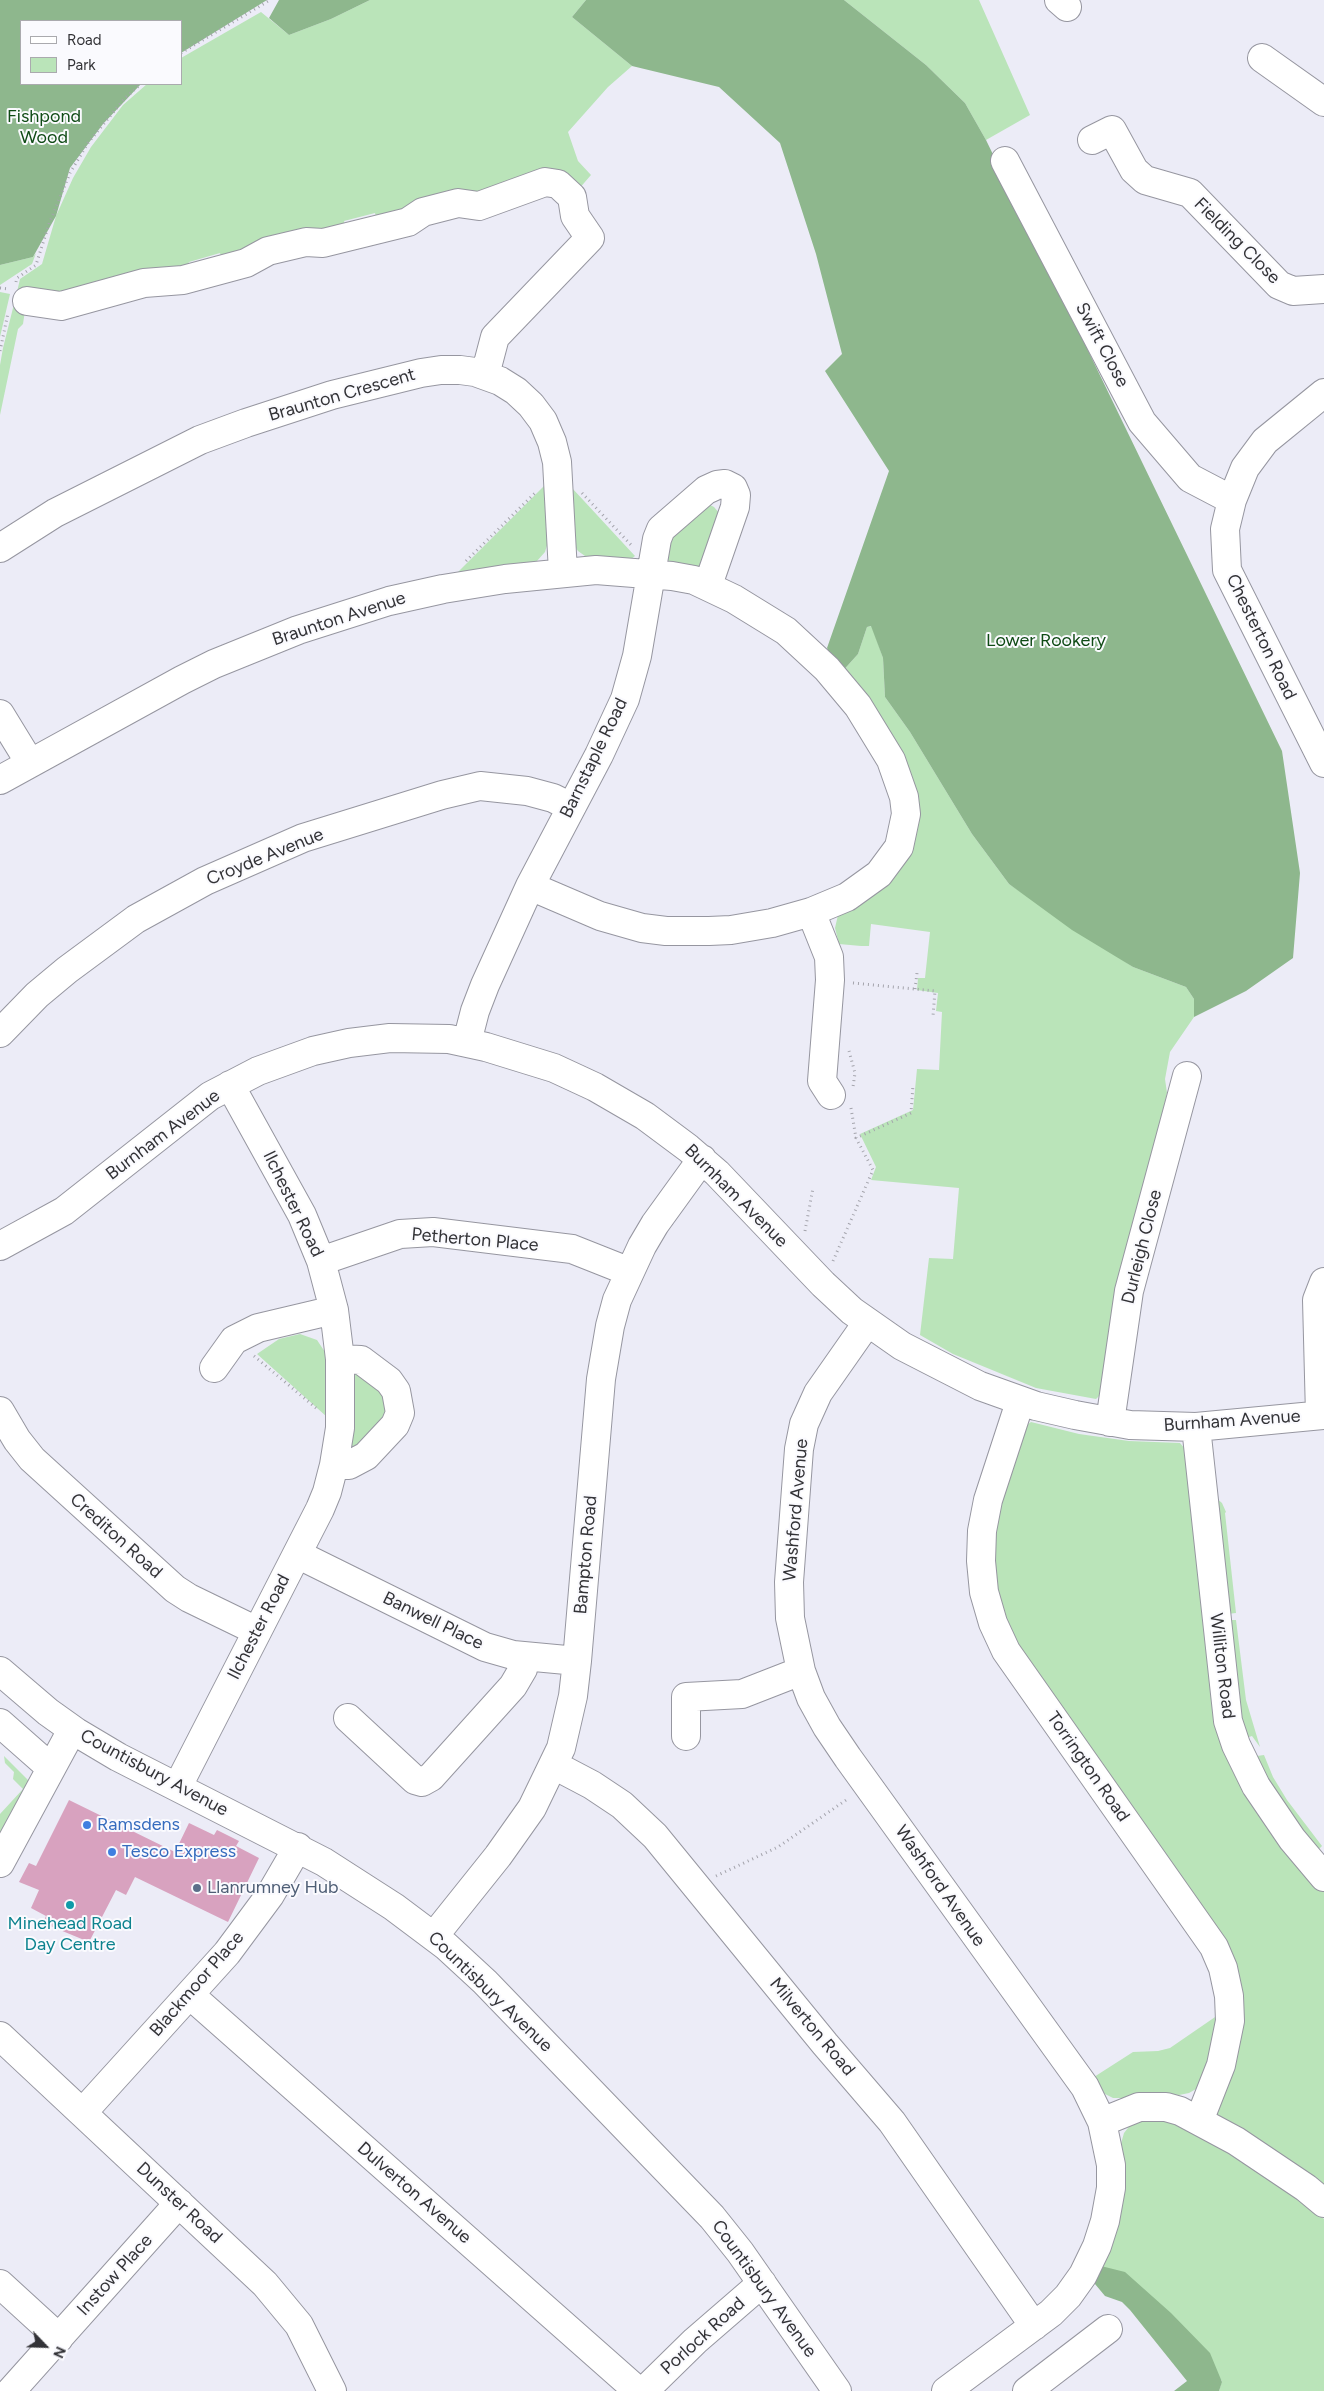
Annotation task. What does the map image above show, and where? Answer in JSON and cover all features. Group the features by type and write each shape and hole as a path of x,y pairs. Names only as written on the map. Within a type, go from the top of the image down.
{"street":[{"path":"1262,58 1324,102"},
{"name":"Fielding Close","path":"1092,140 1112,130 1134,170 1145,180 1190,193 1278,286 1293,291 1324,289"},
{"name":"Swift Close","path":"1005,161 1142,422 1190,478 1232,500"},
{"path":"17,299 61,306 144,283 183,280 246,263 268,251 306,242 323,243 408,222 423,212 458,203 480,206 545,182 558,184 572,197 575,216 590,238 495,337 485,375"},
{"name":"Braunton Crescent","path":"0,548 55,513 200,440 332,395 421,373 460,370 485,375 516,391 532,405 543,421 552,442 557,462 563,572"},
{"name":"Chesterton Road","path":"1324,393 1265,441 1245,468 1232,500 1225,529 1227,570 1324,763"},
{"name":"Barnstaple Road","path":"467,1042 485,985 530,886 614,725 624,699 637,656 657,539 661,529 706,490 725,484 733,488 736,495 735,507 708,585"},
{"name":"Braunton Avenue","path":"0,780 198,672 298,630 419,594 563,572 596,570 652,574 694,580 708,585 761,614 786,631 827,669 863,713 877,735 899,778 906,814 898,847 889,863 879,874 847,897 811,912 772,923 731,930 666,931 642,928 600,916 530,886"},
{"path":"0,714 30,763"},
{"name":"Croyde Avenue","path":"0,1033 60,976 136,919 205,880 303,838 442,795 480,786 527,791 552,798 571,807"},
{"path":"811,912 829,956 830,980 822,1081 831,1095"},
{"name":"Burnham Avenue","path":"0,1246 64,1211 190,1111 210,1096 230,1085 287,1060 336,1046 370,1040 430,1037 467,1042 521,1057 574,1076 645,1116 702,1159 738,1194 823,1284 867,1323 919,1356 980,1386 1020,1402 1110,1422 1151,1426 1196,1427 1322,1415"},
{"name":"Durleigh Close","path":"1110,1422 1129,1291 1187,1076"},
{"name":"Ilchester Road","path":"178,1786 327,1492 334,1466 340,1428 340,1359 334,1310 320,1261 297,1206 230,1085"},
{"name":"Bampton Road","path":"434,1936 498,1856 532,1808 554,1765 566,1729 577,1661 601,1379 610,1326 617,1300 655,1224 702,1159"},
{"name":"Petherton Place","path":"320,1261 400,1234 432,1232 572,1249 630,1272"},
{"path":"1322,1415 1317,1300 1324,1282"},
{"path":"214,1368 234,1340 258,1328 334,1310"},
{"name":"Washford Avenue","path":"867,1323 818,1393 804,1424 799,1449 789,1582 790,1618 801,1671 811,1698 827,1726 1085,2087 1102,2122 1110,2165 1111,2188 1105,2221 1097,2246 1083,2275 1062,2301 975,2383 946,2391"},
{"path":"334,1466 349,1464 366,1456 395,1426 400,1413 396,1391 389,1381 361,1360 340,1359"},
{"name":"Torrington Road","path":"1020,1402 988,1500 982,1531 981,1561 984,1592 993,1623 1006,1651 1214,1947 1227,1987 1230,2021 1221,2065 1199,2121"},
{"name":"Crediton Road","path":"0,1411 17,1440 32,1460 175,1590 257,1631"},
{"name":"Williton Road","path":"1196,1427 1228,1721 1236,1745 1256,1786 1292,1839 1324,1877"},
{"name":"Banwell Place","path":"297,1554 485,1647 525,1657 577,1661"},
{"path":"348,1718 415,1780 422,1782 431,1777 513,1686 523,1669 525,1657"},
{"name":"Countisbury Avenue","path":"0,1671 72,1730 118,1757 298,1847 355,1880 434,1936 485,1982 694,2197 727,2235 837,2391"},
{"path":"686,1736 686,1698 742,1694 801,1671"},
{"path":"0,1723 51,1768"},
{"path":"0,1863 72,1730"},
{"name":"Milverton Road","path":"554,1765 592,1785 629,1811 655,1836 825,2044 892,2122 1034,2326"},
{"name":"Blackmoor Place","path":"83,2112 227,1953 270,1895 298,1847"},
{"name":"Dulverton Avenue","path":"190,1995 638,2391"},
{"name":"Dunster Road","path":"0,2036 265,2284 300,2325 332,2391"},
{"path":"1102,2122 1133,2109 1152,2106 1166,2107 1199,2121 1272,2164 1324,2203"},
{"name":"Instow Place","path":"11,2391 179,2203"},
{"name":"Porlock Road","path":"644,2391 695,2341 762,2283"},
{"path":"0,2284 59,2338"},
{"path":"1027,2391 1108,2329"}],"path":[{"path":"182,52 270,0"},
{"path":"0,351 17,299 17,278 36,264 49,224 70,173 88,143 125,98 140,85"},
{"path":"915,989 916,973"},
{"path":"830,980 935,991 933,1016"},
{"path":"823,1284 873,1170 856,1138 910,1113 913,1084"},
{"path":"800,1261 813,1188"},
{"path":"234,1340 340,1428"},
{"path":"696,1885 778,1847 868,1785"}],"green space":[{"name":"Fishpond Wood","path":"0,0 267,0 182,52 182,20 20,20 20,85 140,85 103,124 70,168 56,216 33,257 0,265"},
{"path":"279,0 370,0 331,19 289,35 269,18"},
{"path":"370,0 586,0 572,17 632,66 608,87 568,132 578,161 591,175 578,190 484,197 376,217 375,213 344,221 345,225 221,256 220,253 189,262 184,272 60,298 17,292 20,279 42,264 56,216 73,178 91,147 123,105 146,85 182,85 182,57 261,12 289,35 331,19"},
{"name":"Lower Rookery","path":"586,0 844,0 926,65 965,103 986,140 1282,751 1300,873 1293,958 1246,991 1194,1017 1194,999 1186,987 1133,967 1072,930 1009,884 972,834 910,732 885,697 883,658 871,626 867,627 858,654 840,674 827,648 889,471 825,371 842,354 816,254 780,143 719,87 632,66 572,17"},
{"path":"844,0 979,0 1030,115 986,140 965,103 926,65"},
{"path":"36,253 32,264 0,285 0,265 33,257"},
{"path":"0,292 10,294 0,337"},
{"path":"19,302 26,304 23,324 18,329 0,415 0,365 14,304"},
{"path":"545,485 548,542 545,552 537,561 528,565 454,576"},
{"path":"572,488 635,556 630,560 592,561 578,551 574,545"},
{"path":"706,503 714,507 720,514 700,568 670,564 664,551 669,532"},
{"path":"872,626 883,658 885,697 910,732 972,834 1009,884 1133,967 1186,987 1194,999 1194,1017 1170,1052 1165,1079 1167,1093 1129,1253 1103,1392 1096,1399 1036,1388 953,1354 920,1335 929,1258 953,1259 959,1188 871,1180 876,1167 860,1134 913,1110 917,1069 939,1070 942,1012 936,1011 938,993 917,990 918,978 925,978 930,932 871,924 869,946 861,946 839,944 835,928 838,915 910,835 840,674 858,654 867,627"},
{"path":"300,1334 317,1340 327,1355 327,1417 257,1354 279,1339"},
{"path":"362,1372 386,1396 390,1416 349,1457 355,1373"},
{"path":"1031,1422 1079,1434 1129,1441 1180,1443 1186,1450 1218,1713 1324,1888 1324,2194 1221,2122 1215,2108 1237,1998 1021,1661 995,1601 989,1531 1020,1430"},
{"path":"1215,1497 1222,1503 1226,1512 1236,1613 1227,1614"},
{"path":"1228,1620 1236,1620 1246,1700 1260,1747 1252,1736 1246,1738 1241,1724"},
{"path":"1264,1755 1273,1777 1287,1800 1322,1846 1318,1850 1281,1802 1256,1760 1257,1756"},
{"path":"4,1756 30,1782 0,1835 0,1814 23,1789 13,1779 14,1772 5,1763"},
{"path":"1218,2015 1219,2024 1203,2080 1196,2089 1189,2093 1179,2095 1146,2092 1124,2098 1113,2098 1105,2094 1094,2077 1133,2052 1158,2051 1170,2048"},
{"path":"1161,2119 1178,2125 1220,2147 1298,2197 1324,2219 1324,2391 1219,2391 1222,2381 1101,2266 1120,2147 1124,2133 1131,2124 1144,2120"},
{"path":"1101,2266 1125,2272 1171,2313 1210,2353 1222,2382 1219,2391 1174,2391 1187,2381 1130,2310 1122,2302 1105,2296 1095,2284 1094,2280"}],"building":[{"path":"69,1800 175,1852 189,1823 214,1835 217,1830 239,1841 236,1846 259,1858 228,1922 135,1877 126,1895 116,1890 89,1942 43,1923 46,1916 31,1908 39,1890 19,1882 29,1863 36,1866"}],"place":[{"name":"Ramsdens","path":"87,1825"},
{"name":"Tesco Express","path":"112,1852"},
{"name":"Llanrumney Hub","path":"197,1888"},
{"name":"Minehead Road Day Centre","path":"70,1905"}]}
